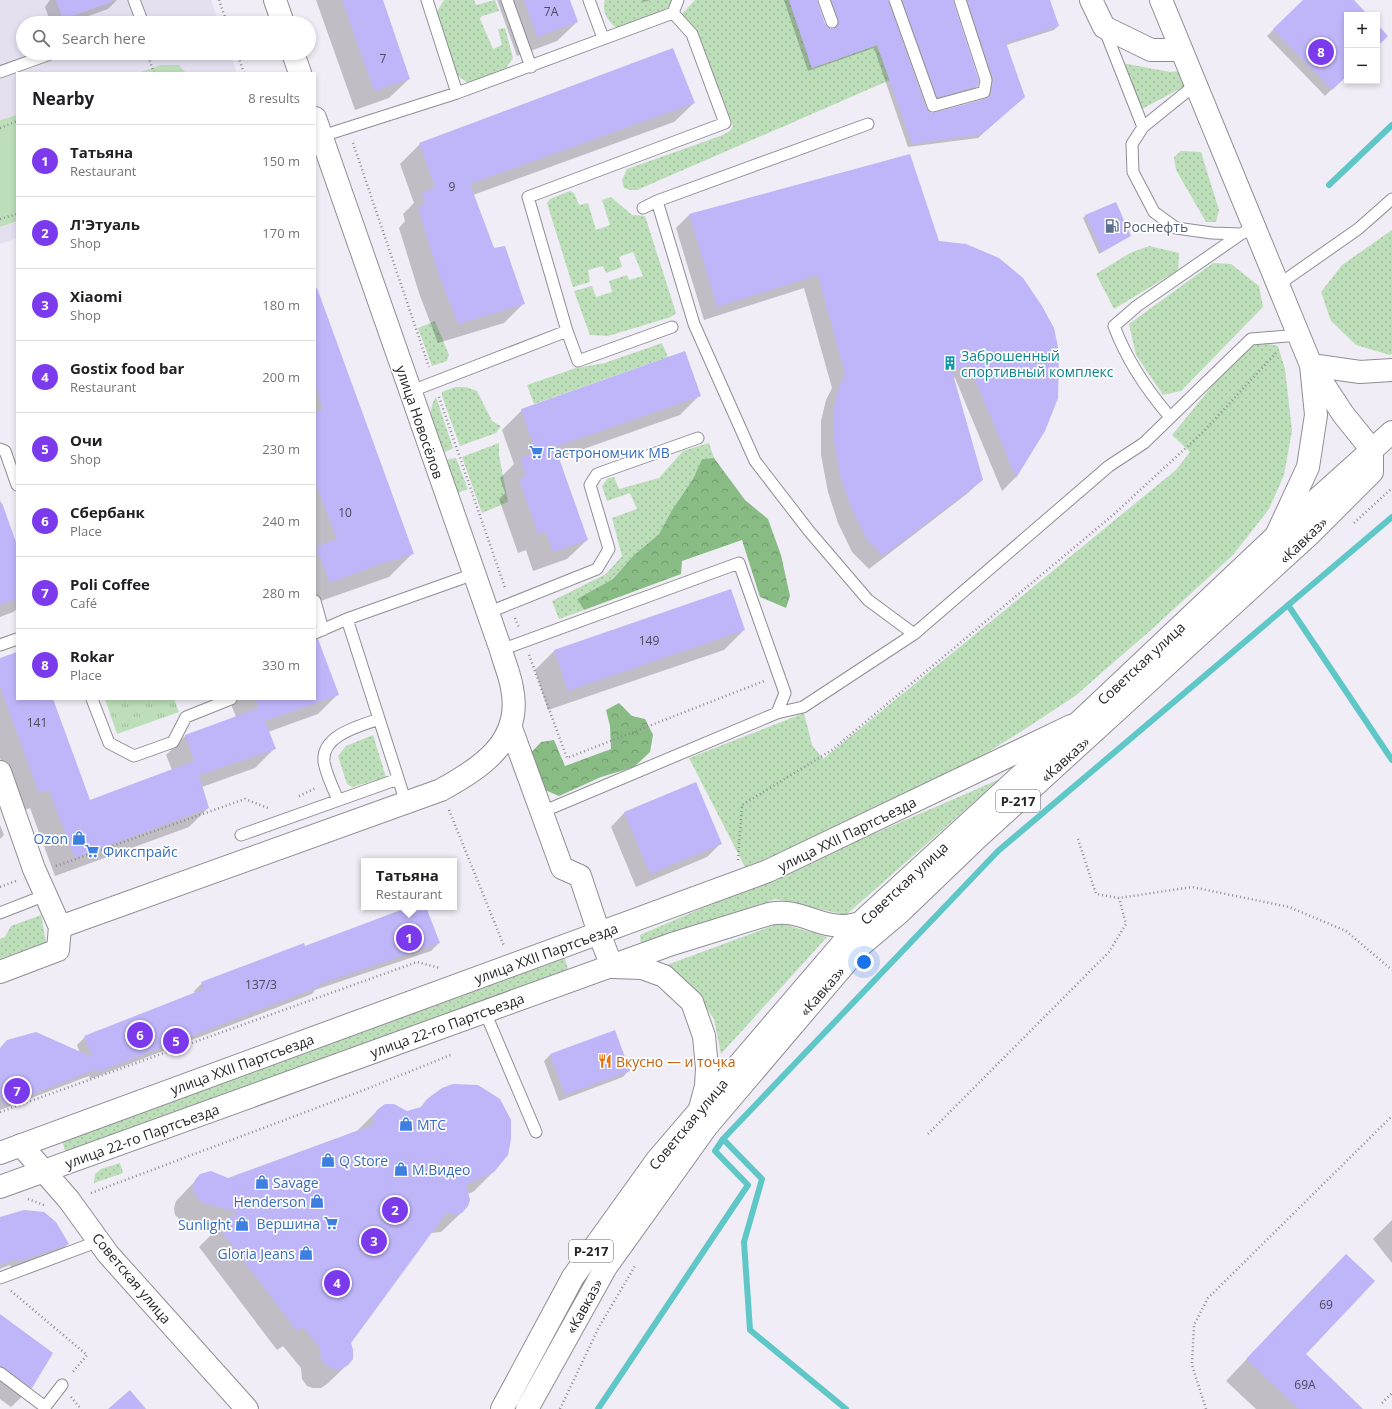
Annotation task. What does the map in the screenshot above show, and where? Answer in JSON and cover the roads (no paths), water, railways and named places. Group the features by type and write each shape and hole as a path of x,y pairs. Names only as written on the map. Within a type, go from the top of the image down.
{"main road":[{"path":"275,0 281,16"},
{"path":"1092,0 1104,27 1151,50 1181,50"},
{"path":"1161,0 1195,85 1248,231 1278,285 1311,365 1343,414 1372,450"},
{"path":"295,60 300,72"},
{"name":"улица Новосёлов","path":"317,131 501,650 512,688 514,707 511,728"},
{"path":"1311,365 1360,372 1392,370"},
{"path":"1276,536 1308,467 1316,415 1311,365"},
{"name":"Советская улица","path":"502,1409 573,1277 657,1160 860,923 1079,722 1276,536 1392,432"},
{"name":"«Кавказ»","path":"526,1409 606,1267 675,1170 707,1126 862,945 899,913 975,840 1309,535 1372,472 1372,450"},
{"name":"улица XXII Партсъезда","path":"0,1153 768,871 1079,722"},
{"path":"60,928 441,790 476,769 490,757 511,728"},
{"path":"511,728 562,868 580,876 612,967 642,968 664,976 692,1002 704,1036 707,1068 701,1108 675,1170"},
{"path":"0,772 36,874 60,928 58,950 0,972"},
{"name":"улица 22-го Партсъезда","path":"0,1187 612,967 672,944 769,914 783,911 827,924 842,926 899,913"},
{"name":"Советская улица","path":"20,1145 69,1200 99,1241 247,1409"}],"lane":[{"path":"134,0 140,16"},
{"path":"427,0 457,93"},
{"path":"507,0 530,67"},
{"path":"589,0 603,38"},
{"path":"317,131 457,93 530,67 603,38 673,13 678,0"},
{"path":"824,0 832,22"},
{"path":"896,0 933,106 984,92 986,80 960,0"},
{"path":"672,327 578,361 567,331 528,197 725,123 692,34 673,13"},
{"path":"1104,27 1143,127"},
{"path":"0,72 33,60"},
{"path":"1195,85 1143,127 1132,144 1133,172 1154,212 1176,228 1212,233 1248,231"},
{"path":"643,208 657,201 868,124"},
{"path":"1278,285 1358,229 1392,199"},
{"path":"657,201 694,324 755,460 809,531 868,600 914,634"},
{"path":"1170,417 1147,390 1123,350 1114,326 1137,306 1248,231"},
{"path":"409,392 567,331"},
{"path":"542,812 777,713 803,707 914,634 1109,466 1144,442 1251,339 1299,335"},
{"path":"487,613 597,568 609,549 590,485 597,474 698,438"},
{"path":"0,449 6,451 16,481"},
{"path":"501,650 739,563 786,693 777,713"},
{"path":"316,609 319,632 347,619 474,574"},
{"path":"347,619 406,803"},
{"path":"0,645 16,639"},
{"path":"92,700 109,743 134,756 173,742 186,717 228,700"},
{"path":"338,800 324,761 328,745 338,735 379,719"},
{"path":"241,835 398,779"},
{"path":"0,913 46,895"},
{"path":"484,1012 536,1132"},
{"path":"0,1278 99,1241"},
{"path":"0,1373 45,1407 62,1385"}],"waterway":[{"path":"1329,185 1392,125"},
{"path":"598,1409 748,1185 715,1151 723,1139 998,851 1392,517"},
{"path":"1288,605 1392,760"},
{"path":"723,1139 762,1179 744,1242 750,1330 846,1409"}],"place":[{"name":"Rokar","path":"1321,52"},
{"name":"Роснефть","path":"1112,226"},
{"name":"Заброшенный спортивный комплекс","path":"950,363"},
{"name":"Гастрономчик МВ","path":"536,452"},
{"name":"Ozon","path":"79,838"},
{"name":"Фикспрайс","path":"92,851"},
{"name":"Татьяна","path":"409,938"},
{"name":"Сбербанк","path":"140,1035"},
{"name":"Очи","path":"176,1041"},
{"name":"Вкусно — и точка","path":"605,1061"},
{"name":"Poli Coffee","path":"17,1091"},
{"name":"МТС","path":"406,1124"},
{"name":"Q Store","path":"328,1160"},
{"name":"М.Видео","path":"401,1169"},
{"name":"Savage","path":"262,1182"},
{"name":"Henderson","path":"317,1201"},
{"name":"Л'Этуаль","path":"395,1210"},
{"name":"Вершина","path":"331,1223"},
{"name":"Sunlight","path":"242,1224"},
{"name":"Xiaomi","path":"374,1241"},
{"name":"Gloria Jeans","path":"306,1253"},
{"name":"Gostix food bar","path":"337,1283"}]}
